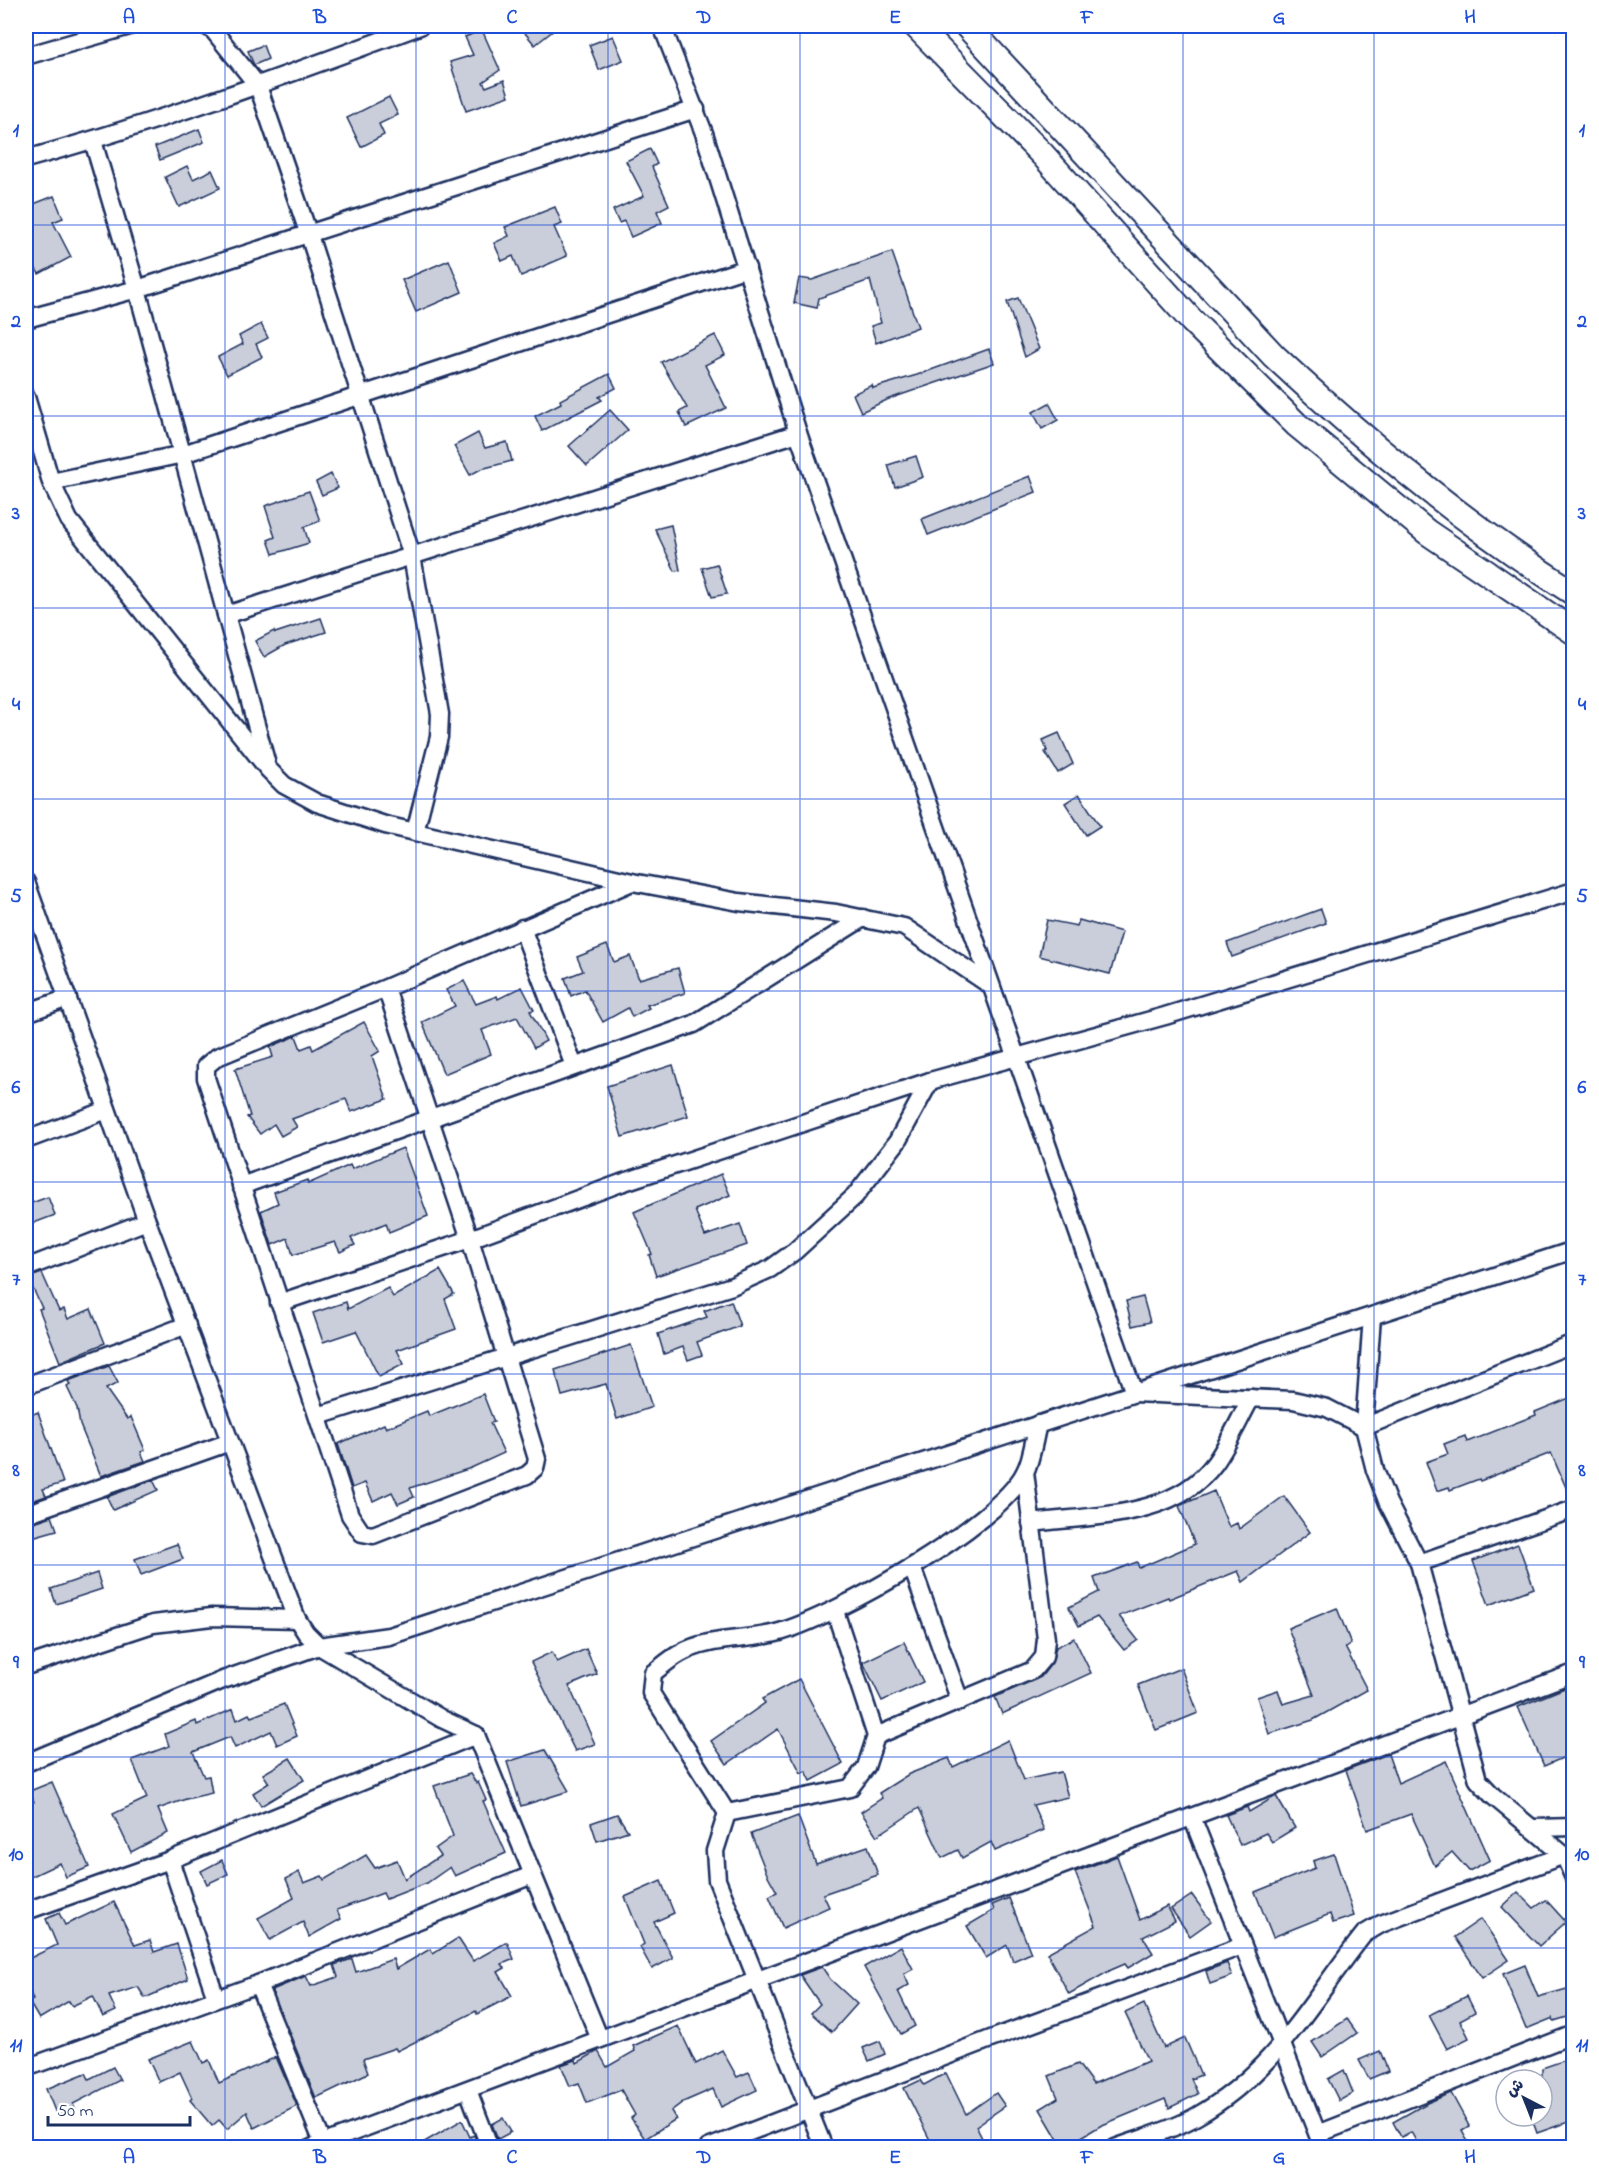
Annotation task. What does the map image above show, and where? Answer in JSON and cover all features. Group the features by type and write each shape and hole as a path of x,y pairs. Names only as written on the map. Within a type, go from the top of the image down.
{"main road":[{"path":"916,26 1042,155 1192,321 1297,425 1427,532 1574,632"},
{"path":"967,26 1274,356 1320,399 1445,503 1574,594"},
{"path":"1427,532 1445,503"}],"street":[{"path":"26,56 91,30 130,26"},
{"path":"206,26 213,30 258,86 309,235 412,556 440,714 439,737 415,832"},
{"path":"26,159 93,141 258,86 420,26"},
{"path":"662,26 696,109 798,433 1134,1394"},
{"path":"26,319 137,289 696,109"},
{"path":"93,141 183,454 268,769"},
{"path":"51,482 183,454 747,268"},
{"path":"26,397 51,482 69,520 100,562 268,769 284,784 317,803 415,832 632,882 740,902 863,918 904,927 990,985"},
{"path":"226,615 798,433"},
{"path":"387,988 470,1239 537,1459 535,1468 527,1475 373,1535 362,1533 350,1515 206,1077 206,1066 217,1057 387,988 632,882"},
{"path":"27,890 147,1221 297,1618 306,1633 319,1646 407,1700 476,1735 599,2037"},
{"path":"279,1303 470,1239 621,1183 930,1081 1165,1017 1574,891"},
{"path":"241,1186 694,1024 863,918"},
{"path":"522,928 574,1066"},
{"path":"26,1013 68,998"},
{"path":"318,1416 732,1286 770,1269 795,1251 855,1196 897,1142 930,1081"},
{"path":"26,1140 107,1110"},
{"path":"26,1268 147,1221"},
{"path":"26,1763 223,1680 319,1646 389,1636 1574,1250"},
{"path":"1372,1316 1364,1427 1375,1470 1388,1503 1419,1563 1462,1714 1470,1756 1478,1780 1493,1796 1535,1828 1564,1855 1574,1878"},
{"path":"26,1386 187,1325"},
{"path":"1134,1394 1293,1400 1316,1405 1364,1427 1574,1343"},
{"path":"1031,1523 1143,1509 1171,1500 1197,1482 1214,1464 1251,1398"},
{"path":"876,1736 1033,1670 1044,1657 1046,1639 1025,1472 1038,1424"},
{"path":"26,1515 230,1442"},
{"path":"824,2148 717,1880 715,1851 727,1813 651,1693 653,1673 680,1653 707,1644 777,1633 835,1611 912,1567 981,1518 1004,1498 1025,1472"},
{"path":"1419,1563 1574,1509"},
{"path":"912,1567 960,1701"},
{"path":"727,1813 850,1788 866,1767 876,1736 835,1611"},
{"path":"26,1666 153,1624 212,1617 297,1618"},
{"path":"258,1984 317,2145 1574,1672"},
{"path":"26,1911 170,1860 476,1735"},
{"path":"1192,1817 1321,2141 1574,2034"},
{"path":"1535,1828 1574,1827"},
{"path":"1115,2148 1196,2118 1260,2071 1282,2047 1364,1934 1381,1924 1564,1855"},
{"path":"170,1860 216,1998"},
{"path":"26,2068 258,1984 532,1875"},
{"path":"708,2148 809,2107 1242,1946"},
{"path":"468,2090 490,2148"}],"building":[{"path":"534,26 559,26 535,45 525,33"},
{"path":"482,30 500,70 483,82 486,87 504,80 509,96 466,111 450,62 473,55 465,37"},
{"path":"613,36 623,60 599,70 589,45"},
{"path":"263,45 268,59 254,65 248,51"},
{"path":"389,97 398,115 379,124 384,135 361,147 347,118"},
{"path":"199,129 204,142 160,160 155,147"},
{"path":"650,149 657,164 652,167 669,205 657,211 662,223 631,237 624,221 619,223 613,210 644,196 626,161"},
{"path":"187,166 193,179 212,170 220,188 179,207 165,177"},
{"path":"54,196 63,218 53,222 71,257 39,274 31,260 26,262 26,207"},
{"path":"555,207 562,224 554,227 567,256 521,276 513,256 502,261 494,243 509,236 505,227"},
{"path":"892,252 918,327 876,343 871,326 881,323 870,280 819,298 817,308 794,303 799,278 812,280"},
{"path":"449,260 462,292 416,312 402,280"},
{"path":"1018,298 1039,349 1025,357 1007,302"},
{"path":"261,324 268,338 256,344 262,357 227,375 218,357 243,344 239,336"},
{"path":"715,335 725,355 705,365 726,408 686,427 679,412 687,408 661,362"},
{"path":"989,349 994,363 889,399 861,412 853,394 872,385 873,388 917,375"},
{"path":"609,374 616,388 599,397 602,400 542,431 535,416"},
{"path":"1049,403 1058,420 1042,429 1033,412"},
{"path":"610,410 628,430 587,466 569,446"},
{"path":"478,433 485,448 507,442 512,461 481,469 470,475 454,446"},
{"path":"916,456 923,477 895,487 888,465"},
{"path":"331,474 338,488 322,495 316,482"},
{"path":"1030,476 1036,492 928,535 922,519"},
{"path":"309,491 320,521 304,527 309,543 273,554 268,540 275,537 265,506"},
{"path":"671,525 680,570 675,571 655,529"},
{"path":"717,564 727,594 712,597 702,568"},
{"path":"321,618 326,632 285,645 264,657 255,641 274,631 275,633"},
{"path":"1059,733 1073,764 1058,773 1045,752 1047,751 1043,740"},
{"path":"1079,794 1100,826 1086,835 1065,803"},
{"path":"1321,909 1326,923 1232,957 1227,943"},
{"path":"1047,920 1077,926 1079,920 1122,932 1110,974 1039,956"},
{"path":"607,945 614,962 630,956 639,979 678,968 685,993 647,1005 649,1008 632,1017 628,1008 603,1022 585,990 571,996 565,978 583,971 577,957"},
{"path":"464,981 476,1004 497,996 498,999 522,987 534,1010 530,1011 546,1041 534,1048 517,1017 482,1030 491,1054 444,1074 422,1022 455,1006 446,990"},
{"path":"364,1022 380,1051 372,1056 387,1099 351,1112 346,1099 292,1119 297,1127 281,1136 274,1124 260,1134 247,1117 250,1116 235,1069 273,1057 270,1047 296,1036 301,1049 311,1045 313,1050"},
{"path":"673,1065 688,1116 622,1137 607,1086"},
{"path":"403,1148 428,1216 389,1232 386,1223 351,1238 355,1245 340,1252 335,1242 293,1255 288,1238 272,1245 261,1211 278,1203 274,1192 307,1180 308,1184 350,1165 352,1169"},
{"path":"721,1174 730,1195 695,1210 705,1236 740,1224 747,1245 656,1276 649,1255 652,1254 634,1212"},
{"path":"48,1197 55,1215 26,1226 26,1205"},
{"path":"440,1270 454,1294 445,1299 456,1329 397,1350 404,1364 379,1377 356,1331 323,1342 313,1313 346,1302 348,1309 388,1288 393,1297"},
{"path":"42,1273 59,1311 64,1309 68,1319 91,1309 105,1343 60,1362 39,1309 42,1308 28,1278"},
{"path":"1143,1297 1150,1322 1132,1326 1126,1301"},
{"path":"731,1301 740,1326 697,1342 702,1355 688,1360 683,1347 664,1354 658,1334 707,1317 704,1311"},
{"path":"631,1345 652,1407 617,1419 606,1384 562,1396 555,1370"},
{"path":"109,1366 118,1383 106,1389 127,1419 131,1417 145,1450 141,1452 145,1461 101,1476 80,1425 77,1408 67,1387 70,1385 68,1381"},
{"path":"483,1394 494,1422 490,1423 504,1453 471,1468 410,1488 414,1497 398,1504 392,1492 373,1501 365,1483 352,1488 338,1444 384,1424 386,1428 427,1411 429,1416"},
{"path":"1574,1396 1574,1499 1571,1499 1551,1453 1480,1481 1479,1479 1450,1490 1449,1487 1437,1491 1426,1462 1448,1454 1444,1444 1465,1436 1467,1442 1536,1415 1535,1412"},
{"path":"38,1412 63,1483 43,1489 46,1496 26,1503 26,1417"},
{"path":"153,1480 158,1490 113,1510 107,1497"},
{"path":"1214,1491 1229,1527 1237,1523 1239,1529 1284,1496 1310,1532 1243,1582 1238,1571 1119,1616 1138,1640 1124,1650 1097,1617 1079,1626 1069,1607 1099,1592 1094,1578 1137,1562 1139,1568 1195,1544 1179,1506"},
{"path":"52,1516 57,1530 32,1537 28,1524"},
{"path":"177,1544 183,1559 141,1575 135,1559"},
{"path":"1518,1544 1534,1588 1489,1605 1473,1561"},
{"path":"97,1573 102,1589 56,1604 51,1589"},
{"path":"1337,1608 1351,1644 1345,1647 1367,1690 1313,1720 1269,1734 1257,1697 1278,1690 1283,1704 1314,1695 1288,1628"},
{"path":"1074,1638 1091,1673 1002,1714 995,1697 1041,1677 1052,1663 1056,1647"},
{"path":"904,1642 923,1682 882,1701 863,1662"},
{"path":"586,1649 597,1674 569,1686 595,1744 575,1751 531,1662 552,1652 557,1662"},
{"path":"1181,1668 1198,1713 1156,1730 1138,1685"},
{"path":"799,1679 843,1764 811,1781 806,1771 801,1773 778,1729 727,1764 711,1741 765,1703 762,1699"},
{"path":"1567,1687 1574,1703 1574,1753 1544,1766 1518,1707"},
{"path":"284,1704 297,1736 277,1745 271,1731 235,1748 230,1737 193,1752 204,1777 209,1776 212,1793 158,1809 168,1833 131,1852 113,1814 147,1798 132,1760 169,1746 165,1734 196,1721 197,1725 233,1709 237,1720 249,1714 251,1717"},
{"path":"1008,1740 1024,1780 1061,1772 1068,1797 1033,1805 1044,1830 995,1851 991,1842 962,1858 958,1850 942,1858 919,1808 877,1836 861,1812 882,1798 879,1793 909,1774 949,1758 953,1767"},
{"path":"545,1750 569,1791 521,1806 507,1762"},
{"path":"1388,1754 1398,1783 1446,1761 1490,1860 1469,1871 1452,1852 1435,1866 1411,1814 1367,1830 1346,1770"},
{"path":"290,1758 304,1780 261,1806 253,1793 269,1783 263,1774"},
{"path":"470,1774 476,1783 478,1782 486,1800 483,1801 506,1853 455,1876 450,1867 427,1883 386,1899 383,1893 337,1910 341,1919 309,1937 303,1922 270,1940 258,1918 294,1898 286,1879 299,1872 304,1883 322,1876 324,1880 366,1855 375,1868 397,1860 405,1879 440,1856 435,1849 453,1836 434,1786"},
{"path":"52,1782 89,1867 66,1877 60,1863 26,1879 26,1806 34,1802 30,1791"},
{"path":"1276,1796 1295,1828 1272,1842 1266,1833 1240,1845 1226,1815 1247,1807 1249,1812"},
{"path":"617,1814 628,1831 597,1841 591,1823"},
{"path":"798,1816 816,1864 868,1846 878,1875 823,1894 829,1907 783,1928 769,1896 777,1892 751,1834"},
{"path":"1334,1854 1354,1916 1333,1923 1330,1914 1273,1937 1255,1892 1315,1868 1313,1861"},
{"path":"1117,1856 1140,1920 1167,1906 1175,1921 1143,1937 1153,1953 1128,1968 1125,1964 1111,1970 1069,1994 1047,1953 1096,1926 1075,1872"},
{"path":"222,1860 228,1874 207,1884 201,1871"},
{"path":"661,1881 674,1913 654,1922 673,1958 652,1969 640,1947 644,1944 625,1897"},
{"path":"1518,1892 1534,1908 1546,1900 1566,1922 1539,1946 1502,1907"},
{"path":"1192,1895 1211,1921 1190,1936 1171,1909"},
{"path":"1009,1898 1031,1953 1013,1961 1007,1945 986,1958 967,1926 994,1910 992,1905"},
{"path":"114,1902 135,1945 150,1940 154,1952 177,1944 188,1979 145,1998 138,1987 109,1996 116,2011 103,2017 93,1996 72,2006 69,2001 39,2019 29,2002 33,2000 26,1981 26,1960 57,1945 46,1919 59,1913 65,1925"},
{"path":"1481,1919 1509,1960 1482,1978 1455,1937"},
{"path":"458,1938 473,1961 507,1942 514,1959 502,1964 505,1968 498,1972 512,1996 477,2014 476,2011 397,2051 395,2048 363,2059 368,2073 316,2098 272,1990 306,1976 311,1986 338,1977 334,1965 352,1959 356,1972 393,1959 396,1969 430,1949 433,1954"},
{"path":"901,1946 913,1969 904,1974 909,1985 898,1991 915,2026 901,2034 864,1967"},
{"path":"1227,1963 1232,1976 1210,1984 1206,1971"},
{"path":"1525,1965 1538,1997 1574,1987 1574,2015 1554,2021 1553,2018 1526,2029 1503,1974"},
{"path":"822,1967 830,1979 857,2004 832,2032 811,2013 820,2004 800,1975"},
{"path":"1467,1996 1475,2012 1460,2020 1469,2038 1447,2049 1429,2015"},
{"path":"1144,2004 1164,2048 1185,2038 1201,2075 1191,2079 1198,2094 1169,2108 1165,2099 1100,2126 1063,2148 1040,2109 1058,2098 1049,2076 1078,2064 1093,2084 1148,2061 1125,2013"},
{"path":"1347,2019 1357,2033 1322,2057 1312,2042"},
{"path":"678,2026 696,2064 722,2050 737,2077 749,2072 757,2090 721,2107 713,2089 683,2102 671,2111 676,2119 645,2139 631,2118 635,2115 621,2090 587,2103 579,2083 570,2086 561,2065 576,2060 577,2063 598,2051 607,2067 635,2051 633,2046"},
{"path":"193,2041 203,2063 209,2060 219,2083 276,2057 297,2106 254,2128 247,2112 227,2129 219,2120 212,2126 190,2100 192,2098 180,2072 159,2082 148,2059"},
{"path":"880,2041 885,2054 869,2061 863,2048"},
{"path":"1380,2051 1388,2071 1369,2079 1359,2060"},
{"path":"1574,2057 1574,2120 1554,2127 1554,2068 1542,2068"},
{"path":"113,2067 120,2080 73,2104 75,2109 57,2116 46,2089 86,2073 89,2079"},
{"path":"1344,2070 1353,2093 1339,2101 1328,2079"},
{"path":"946,2073 966,2114 996,2093 1005,2106 976,2126 987,2148 934,2148 904,2088 921,2080 924,2085"},
{"path":"1451,2093 1469,2126 1462,2130 1472,2148 1420,2148 1411,2132 1401,2137 1393,2122"},
{"path":"503,2118 511,2132 498,2139 492,2124"},
{"path":"462,2120 470,2137 474,2135 479,2148 414,2148"},
{"path":"1535,2128 1551,2128 1537,2133"}]}
